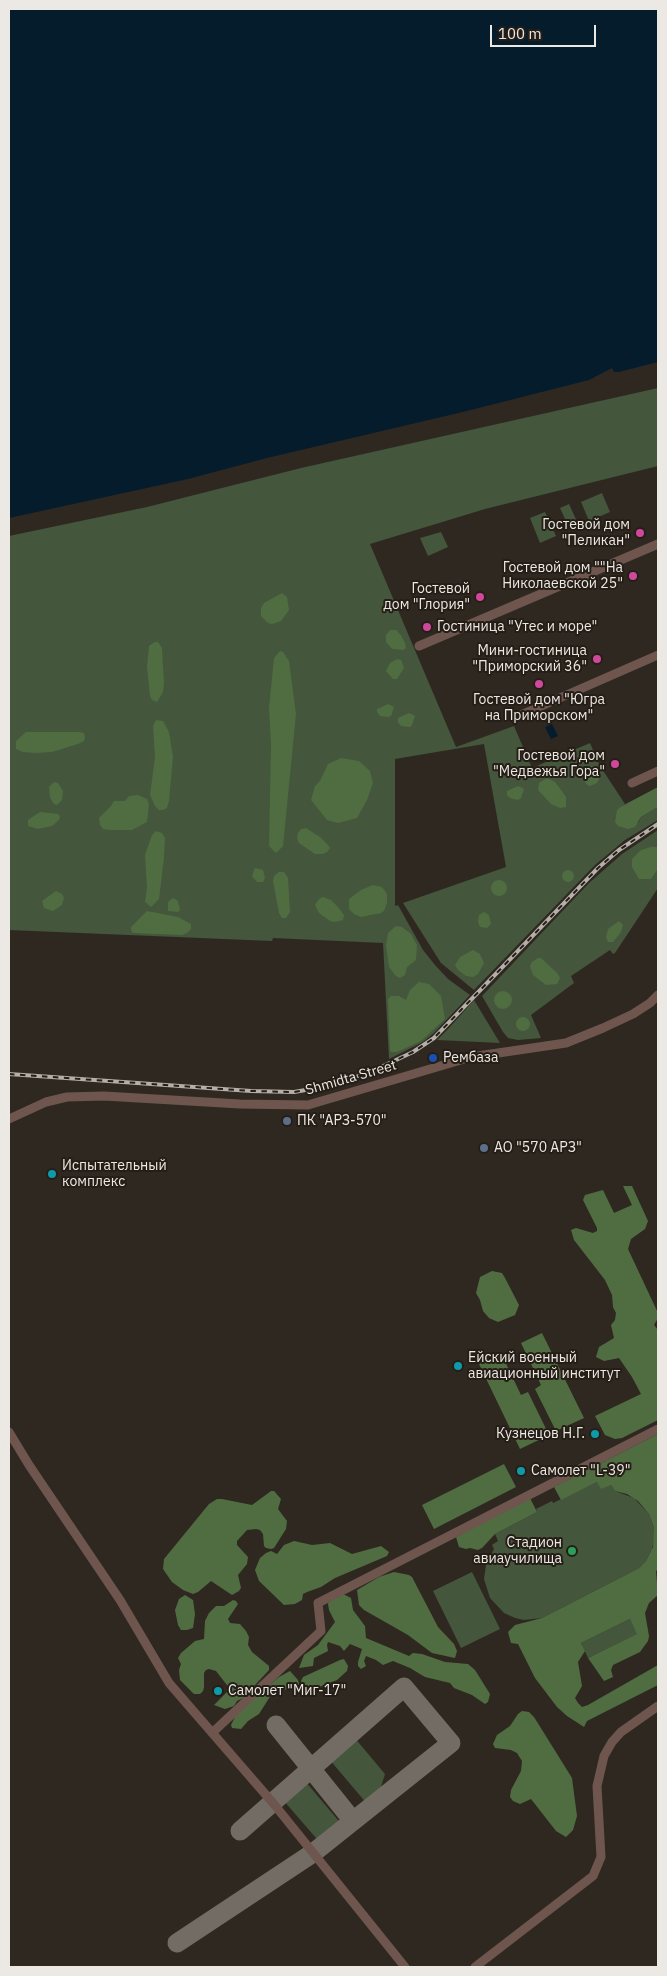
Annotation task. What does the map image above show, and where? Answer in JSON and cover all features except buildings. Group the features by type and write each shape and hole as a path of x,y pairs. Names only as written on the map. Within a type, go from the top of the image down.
{"street":[{"path":"419,646 658,544"},
{"path":"514,718 658,655"},
{"path":"632,783 658,771"},
{"name":"Shmidta Street","path":"9,1119 46,1102 67,1097 104,1096 251,1105 308,1105 471,1057 566,1043 633,1014 650,1003 658,995"},
{"path":"212,1733 322,1631 318,1603 658,1429"},
{"path":"9,1432 29,1465 120,1600 168,1683 273,1803 405,1967"},
{"path":"475,1967 593,1876 601,1857 597,1786 604,1756 612,1742 621,1732 658,1706"}],"green space":[{"path":"658,388 658,466 485,509 370,544 456,747 514,726 532,768 590,743 600,766 625,804 622,806 638,823 641,817 658,807 658,820 625,840 595,865 474,990 441,963 403,903 506,867 484,744 395,759 395,906 398,905 423,950 435,965 448,979 470,995 434,1033 423,1042 389,1059 383,943 273,938 272,941 9,930 9,536 147,507 301,468"},
{"path":"602,493 610,512 589,521 581,502"},
{"path":"569,504 579,526 570,530 560,508"},
{"path":"545,512 556,536 540,543 530,518"},
{"path":"441,532 448,547 428,556 420,538"},
{"path":"282,593 287,597 289,610 281,621 272,624 268,623 261,616 261,608 264,603"},
{"path":"390,630 396,630 401,635 406,648 403,650 392,649 386,642 386,635"},
{"path":"158,642 162,648 164,683 163,692 157,702 152,700 150,696 147,667 149,646"},
{"path":"280,651 283,652 289,661 296,714 283,846 276,853 269,846 271,745 269,708 274,658"},
{"path":"397,659 401,660 404,668 397,679 393,679 386,671 390,663"},
{"path":"388,704 394,707 391,716 380,716 377,709"},
{"path":"409,713 415,716 412,725 410,727 401,726 398,718"},
{"path":"156,720 163,721 169,732 173,757 169,801 167,808 163,810 159,810 155,806 150,795 155,757 153,726"},
{"path":"26,732 79,732 84,733 85,737 84,741 78,744 52,752 23,752 16,749 16,741"},
{"path":"341,758 359,761 370,771 373,783 367,800 357,818 338,823 327,820 311,800 315,786 320,781 328,764"},
{"path":"591,766 597,766 601,775 597,783 590,786 586,784 584,778"},
{"path":"547,778 555,782 566,797 566,807 560,808 551,804 538,790 539,783"},
{"path":"54,782 58,783 63,791 62,800 57,805 50,798 49,787"},
{"path":"518,786 524,789 521,798 518,800 510,798 507,795 507,791"},
{"path":"658,787 658,807 641,817 635,827 628,829 618,826 615,822 617,810"},
{"path":"138,795 147,799 149,804 147,822 132,830 103,829 99,818 114,801 125,801 129,796"},
{"path":"40,812 58,814 60,816 59,820 52,826 38,829 28,826 28,820"},
{"path":"306,828 328,845 330,848 327,852 315,854 299,843 298,833 301,829"},
{"path":"658,830 658,888 615,953 613,954 610,950 571,976 574,983 531,1015 541,1038 518,1040 508,1038 482,996 589,883 622,854"},
{"path":"156,831 162,833 165,838 164,858 159,899 151,907 145,902 147,888 145,855 152,835"},
{"path":"658,847 658,869 651,879 639,879 632,867 632,859 641,850"},
{"path":"255,868 263,870 265,878 263,882 257,882 252,876"},
{"path":"566,870 570,870 574,876 570,882 566,882 562,878 562,874"},
{"path":"279,872 284,872 288,878 290,912 286,918 282,918 279,913 273,881 274,876"},
{"path":"499,880 507,888 499,896 491,888"},
{"path":"373,885 382,887 387,894 387,903 384,911 361,917 354,914 349,909 349,899 361,890"},
{"path":"56,891 62,894 64,898 62,905 53,911 44,908 42,901"},
{"path":"323,897 331,900 337,906 344,915 343,920 330,921 319,913 315,905"},
{"path":"173,898 178,901 180,910 178,912 168,911 168,902"},
{"path":"147,911 178,917 191,924 191,929 182,935 133,933 131,927"},
{"path":"484,912 489,915 491,924 487,928 480,927 478,922 479,915"},
{"path":"619,921 623,925 621,932 613,942 608,942 606,937 608,929"},
{"path":"396,926 402,927 411,934 417,945 416,960 407,967 405,975 400,978 389,967 386,945 388,933"},
{"path":"473,950 480,954 484,963 478,974 473,977 466,976 455,965 460,957"},
{"path":"538,958 541,958 558,974 560,978 557,984 546,985 533,975 530,966"},
{"path":"419,982 429,984 441,996 445,1019 421,1041 397,1052 391,1052 388,999 391,996 399,996 406,1000 410,990"},
{"path":"503,991 509,994 512,1000 509,1006 503,1009 497,1006 494,1000 497,994"},
{"path":"474,1000 500,1043 437,1040 449,1028"},
{"path":"520,1017 526,1017 530,1024 526,1031 520,1031 516,1027 516,1021"},
{"path":"623,1186 632,1186 648,1221 645,1229 631,1239 628,1249 658,1313 658,1318 654,1325 658,1330 658,1420 622,1438 615,1439 605,1435 595,1416 641,1394 619,1358 604,1361 596,1357 599,1347 614,1338 611,1325 615,1320 616,1313 613,1307 612,1295 605,1280 574,1240 571,1230 576,1228 593,1233 597,1231 583,1200 585,1195 603,1190 614,1213 632,1205"},
{"path":"492,1271 502,1273 519,1305 515,1315 498,1322 489,1318 483,1311 476,1293 480,1277"},
{"path":"542,1333 584,1418 556,1431 535,1389 541,1385 521,1343"},
{"path":"501,1353 521,1395 528,1392 549,1435 520,1449 479,1364"},
{"path":"658,1434 658,1570 656,1571 658,1595 649,1603 645,1613 649,1636 648,1641 640,1652 613,1665 611,1670 613,1677 604,1681 588,1658 637,1634 630,1619 581,1643 585,1651 578,1662 582,1686 575,1698 582,1707 588,1705 658,1665 658,1685 587,1721 584,1727 557,1707 535,1678 518,1644 511,1643 508,1632 515,1625 542,1618 639,1568 646,1561 653,1547 654,1528 649,1514 638,1501 627,1494 615,1491 611,1485 601,1489 597,1482 561,1500 554,1487"},
{"path":"504,1464 516,1487 434,1529 422,1505"},
{"name":"Стадион авиаучилища","path":"597,1482 611,1485 615,1491 634,1498 649,1514 654,1528 654,1540 646,1561 639,1568 542,1618 524,1620 504,1613 490,1598 484,1579 486,1565 494,1549 492,1545 498,1541 495,1534 537,1512 536,1509"},
{"path":"271,1491 274,1491 281,1499 278,1509 287,1521 286,1529 274,1548 271,1549 264,1546 263,1534 260,1530 256,1529 247,1530 237,1541 237,1545 248,1557 247,1564 238,1575 241,1588 239,1591 232,1595 211,1581 193,1594 172,1582 163,1569 164,1559 209,1504 217,1499 222,1499 252,1505"},
{"path":"530,1498 537,1512 495,1534 478,1550 459,1547 456,1537"},
{"path":"294,1541 312,1545 330,1543 352,1554 381,1546 389,1552 387,1556 303,1594 302,1600 295,1604 284,1605 259,1581 255,1570 260,1558 266,1553 271,1551 277,1554 284,1545"},
{"path":"394,1572 412,1577 438,1627 454,1644 457,1651 455,1658 432,1653 408,1635 364,1610 359,1605 357,1590 379,1577"},
{"path":"472,1572 500,1629 461,1648 433,1591"},
{"path":"343,1594 351,1598 353,1610 365,1626 366,1638 409,1656 413,1653 422,1654 445,1662 468,1664 475,1670 490,1694 488,1702 485,1704 472,1695 454,1688 450,1683 425,1677 393,1661 383,1665 366,1656 364,1661 366,1666 361,1669 358,1666 358,1662 362,1649 350,1644 344,1651 340,1646 328,1642 328,1651 314,1658 313,1666 299,1668 304,1655 318,1645 335,1622 329,1610 329,1600"},
{"path":"185,1595 193,1600 195,1614 193,1628 181,1630 175,1610 179,1599"},
{"path":"233,1600 238,1604 228,1619 230,1623 240,1624 246,1631 249,1637 248,1645 252,1652 269,1666 269,1670 234,1706 225,1709 214,1705 230,1689 216,1671 206,1670 204,1673 203,1691 200,1694 194,1694 180,1680 179,1670 181,1664 178,1658 195,1641 204,1639 205,1621 209,1613 216,1606 224,1606"},
{"path":"630,1619 638,1634 588,1658 581,1643"},
{"path":"344,1659 348,1666 347,1671 337,1680 314,1689 303,1688 301,1681 303,1677"},
{"path":"290,1671 298,1680 299,1684 296,1688 282,1690 271,1695 259,1714 248,1721 241,1729 232,1728 231,1725 235,1717 247,1704 279,1677"},
{"path":"522,1711 529,1712 534,1717 572,1778 577,1816 573,1830 566,1837 556,1831 531,1799 520,1804 513,1801 510,1797 511,1790 521,1771 522,1761 517,1753 511,1750 495,1748 493,1744 497,1735 510,1726"},
{"path":"354,1737 385,1774 378,1797 368,1805 329,1759"},
{"path":"305,1781 343,1826 325,1840 316,1838 284,1801"}],"water":[{"path":"9,9 658,9 658,362 619,372 614,372 612,368 589,380 467,411 267,458 188,479 9,518"},
{"path":"552,724 558,736 551,739 545,727"}],"taxiway":[{"path":"177,1943 313,1853 451,1743 404,1687 240,1831"},
{"path":"276,1725 353,1821"}],"railway":[{"path":"9,1074 251,1091 294,1092 335,1085 413,1052 434,1038 598,868 619,850 658,824"}],"place":[{"name":"Гостевой дом \"Пеликан\"","path":"640,533"},
{"name":"Гостевой дом \"\"На Николаевской 25\"","path":"633,576"},
{"name":"Гостевой дом \"Глория\"","path":"480,597"},
{"name":"Гостиница \"Утес и море\"","path":"427,627"},
{"name":"Мини-гостиница \"Приморский 36\"","path":"597,659"},
{"name":"Гостевой дом \"Югра на Приморском\"","path":"539,684"},
{"name":"Гостевой дом \"Медвежья Гора\"","path":"615,764"},
{"name":"Рембаза","path":"433,1058"},
{"name":"ПК \"АРЗ-570\"","path":"287,1121"},
{"name":"АО \"570 АРЗ\"","path":"484,1148"},
{"name":"Испытательный комплекс","path":"52,1174"},
{"name":"Ейский военный авиационный институт","path":"458,1366"},
{"name":"Кузнецов Н.Г.","path":"595,1434"},
{"name":"Самолет \"L-39\"","path":"521,1471"},
{"name":"Стадион авиаучилища","path":"572,1551"},
{"name":"Самолет \"Миг-17\"","path":"218,1691"}]}
